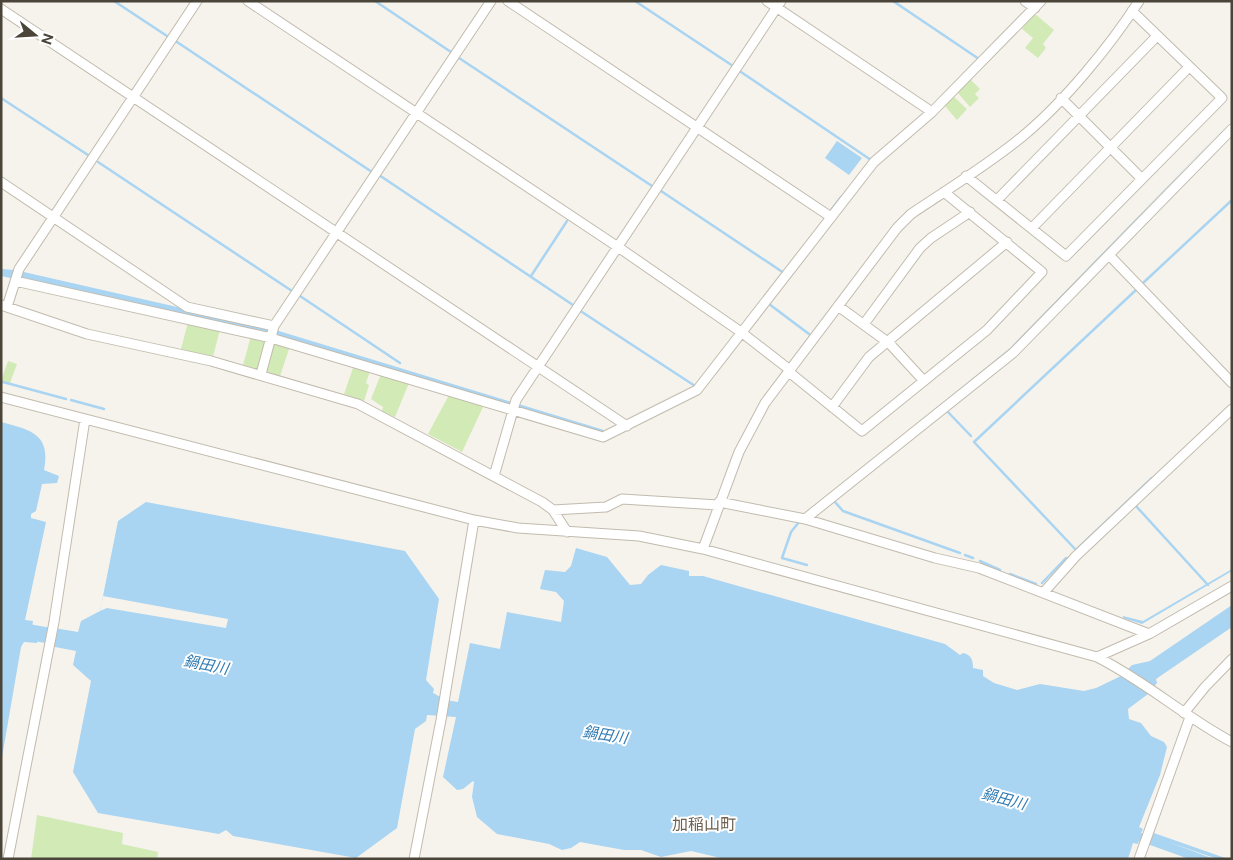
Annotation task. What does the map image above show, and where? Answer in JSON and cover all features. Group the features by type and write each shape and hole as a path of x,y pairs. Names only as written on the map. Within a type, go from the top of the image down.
{"street":[{"path":"197,1 19,269 4,306 87,334 261,374 358,404 494,476 553,510 567,532"},
{"path":"248,1 740,331 862,431 986,330 1042,272 944,192"},
{"path":"261,374 274,326 490,1"},
{"path":"508,1 831,217"},
{"path":"767,1 779,5 932,112"},
{"path":"16,280 271,338 514,406 603,437 697,390 740,331 874,162 932,112 1038,5 1025,1"},
{"path":"703,549 718,503 752,426 765,403 897,228 911,214 1024,135 1061,98 1105,48 1139,1"},
{"path":"494,476 514,406 779,5"},
{"path":"1,10 627,426"},
{"path":"966,176 1066,256 1222,98 1132,12"},
{"path":"997,200 1157,36"},
{"path":"1032,228 1189,67"},
{"path":"1061,98 1141,178"},
{"path":"805,519 1012,353 1232,129"},
{"path":"1,182 187,306 274,326"},
{"path":"864,324 920,248 931,238 970,212"},
{"path":"832,407 869,358 1007,242"},
{"path":"1109,255 1232,383"},
{"path":"838,306 889,343 924,381"},
{"path":"1,397 474,520 518,528 639,536 703,549 1097,657 1117,667 1187,715 1232,742"},
{"path":"1044,592 1076,556 1232,409"},
{"path":"8,859 54,622 85,419"},
{"path":"553,510 606,507 622,499 718,503 805,519 935,558 979,568 1149,634"},
{"path":"414,859 441,720 474,520"},
{"path":"1097,657 1149,634 1232,586"},
{"path":"1141,855 1187,715 1204,687 1232,659"}],"green space":[{"path":"1034,13 1054,30 1043,44 1046,48 1038,58 1025,48 1033,38 1022,29"},
{"path":"970,79 980,89 975,94 979,98 970,107 957,92"},
{"path":"953,96 967,109 957,120 944,105"},
{"path":"188,322 220,329 213,357 181,349"},
{"path":"251,336 268,339 260,367 257,369 243,365"},
{"path":"273,340 290,346 280,376 266,371 265,368"},
{"path":"8,361 17,364 10,383 1,380"},
{"path":"354,365 370,371 366,383 369,385 364,401 344,394"},
{"path":"381,374 409,383 395,417 382,411 383,407 371,399"},
{"path":"449,395 484,405 462,452 428,434"},
{"path":"37,815 123,833 122,844 158,852 157,859 31,859"}],"water":[{"path":"1232,120 1011,349 827,497 1010,348"},
{"path":"837,141 862,158 849,175 825,158"},
{"path":"1,269 15,270 269,328 604,430 602,434 269,334 1,276"},
{"path":"1,422 30,431 36,436 44,448 44,470 59,476 57,483 42,484 36,511 31,514 31,518 46,522 25,620 33,621 32,627 39,628 37,643 24,642 21,647 1,763"},
{"path":"146,502 405,551 439,599 426,680 434,689 433,693 446,700 458,702 470,643 500,649 507,612 561,622 564,601 556,592 540,589 545,570 565,572 571,566 576,548 607,557 630,585 641,584 648,575 661,565 689,571 689,576 703,576 945,644 960,655 963,653 970,656 973,668 983,670 983,676 994,683 1017,690 1040,684 1084,691 1096,688 1121,676 1132,665 1150,661 1232,605 1232,627 1156,679 1157,683 1148,694 1128,709 1129,719 1141,723 1151,736 1164,742 1167,747 1160,775 1139,827 1143,829 1141,833 1150,836 1151,832 1228,859 1217,859 1166,841 1214,859 1189,859 1139,841 1138,844 1133,843 1128,859 725,859 691,851 661,857 641,850 624,850 580,842 571,848 562,850 549,844 497,834 477,817 472,797 474,782 463,789 457,790 443,777 456,717 427,715 426,721 415,729 397,828 356,858 233,836 226,830 219,834 98,813 73,772 91,681 73,665 76,651 50,646 54,628 78,632 81,621 100,611 118,521"},
{"path":"1232,569 1232,571 1142,624 1123,618 1123,616 1143,621"}],"pier":[{"path":"103,596 228,619 226,628 107,608 100,611"}],"waterway":[{"path":"114,1 167,36"},
{"path":"375,1 451,52"},
{"path":"635,1 733,66"},
{"path":"893,1 979,59"},
{"path":"177,42 372,172"},
{"path":"459,58 652,186"},
{"path":"741,72 871,160"},
{"path":"1,98 88,155"},
{"path":"98,162 292,291"},
{"path":"379,175 573,305"},
{"path":"661,191 784,273"},
{"path":"831,210 841,197"},
{"path":"1143,283 1232,200"},
{"path":"531,276 567,221"},
{"path":"1137,289 974,442 1076,550 1152,478"},
{"path":"300,296 400,363"},
{"path":"769,304 809,334"},
{"path":"582,312 695,386"},
{"path":"3,382 66,399"},
{"path":"71,400 104,409"},
{"path":"947,411 971,436"},
{"path":"834,501 843,511 960,553"},
{"path":"1136,506 1208,585"},
{"path":"799,522 791,532 782,558 807,565"},
{"path":"965,555 973,558"},
{"path":"1042,583 1066,558"},
{"path":"980,561 1000,570"},
{"path":"1010,574 1036,584"},
{"name":"鍋田川","path":"1,627 68,639"}],"district":[{"name":"加稲山町","path":"704,824"}]}
